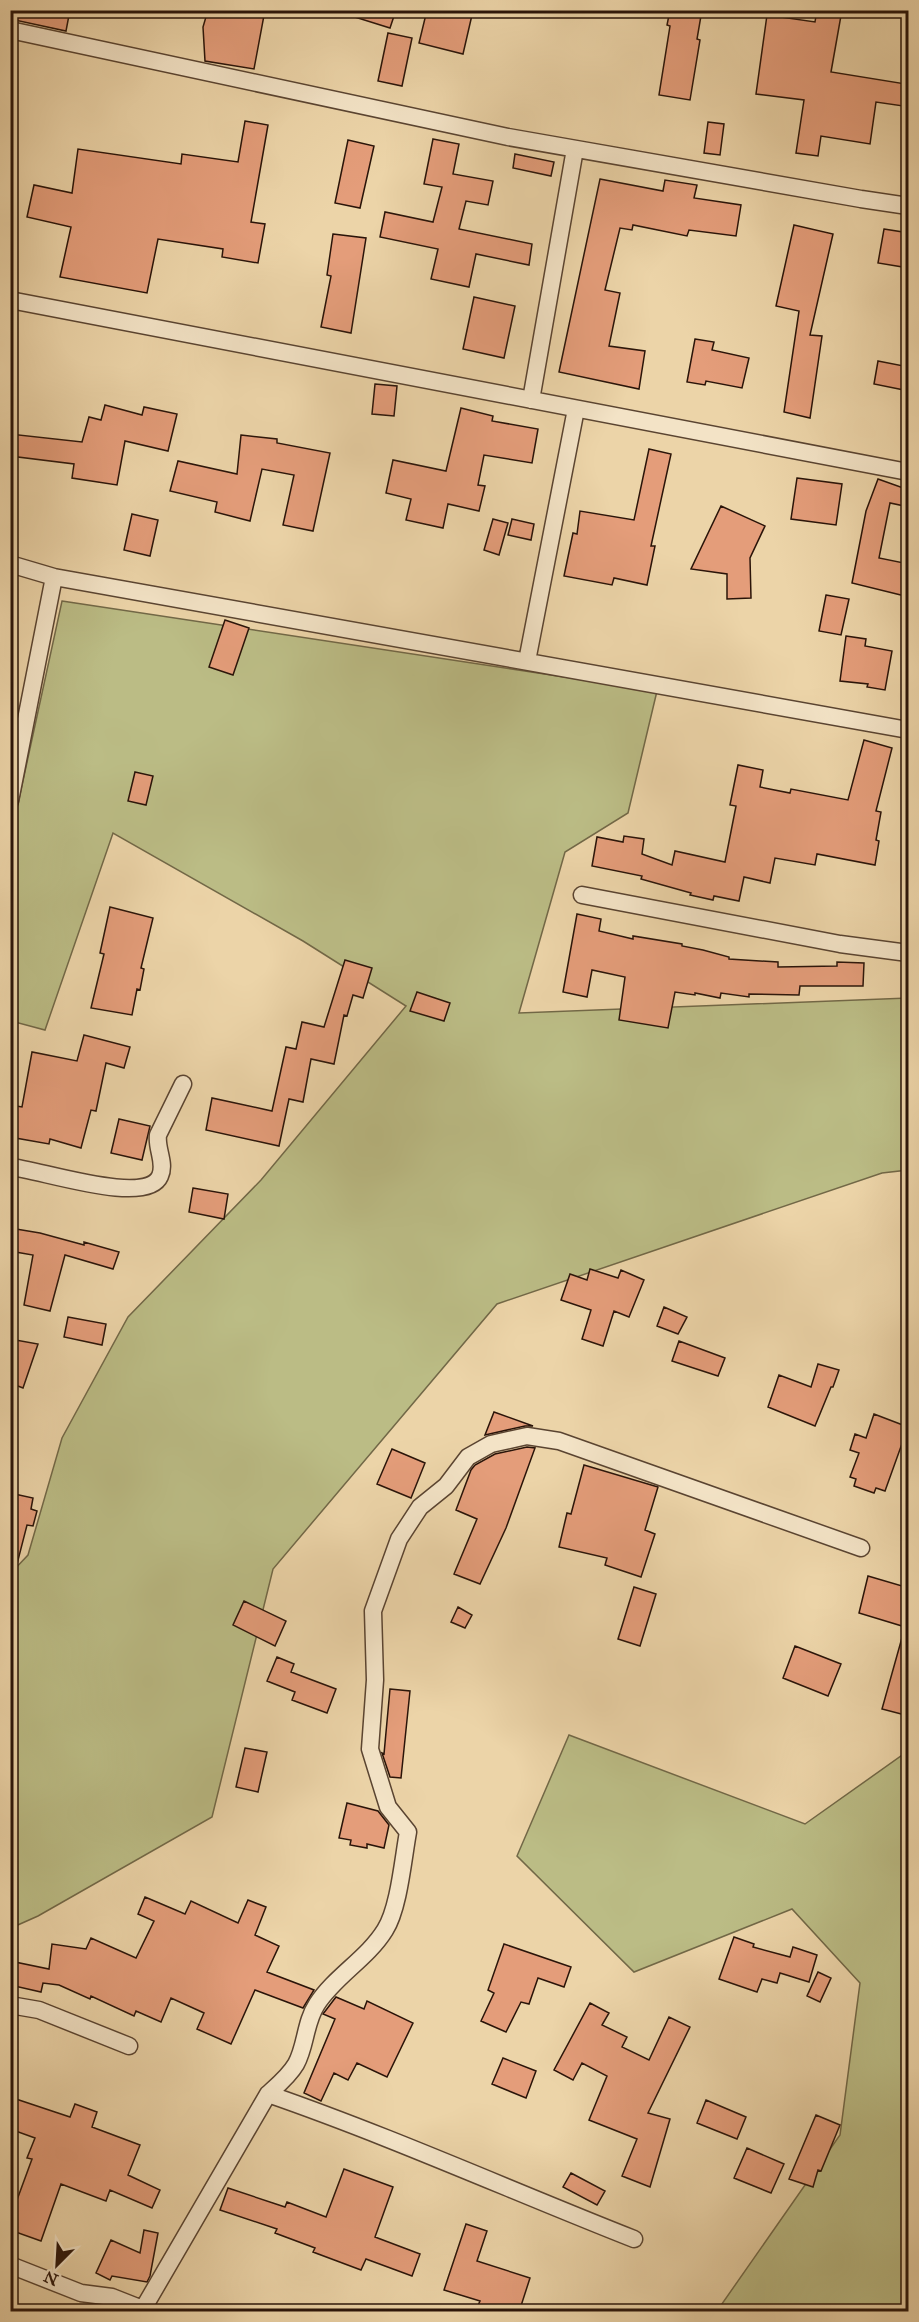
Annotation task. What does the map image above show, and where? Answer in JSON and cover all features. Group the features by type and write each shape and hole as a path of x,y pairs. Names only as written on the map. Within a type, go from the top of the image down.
{"street":[{"path":"10,30 496,135 861,200 909,206"},
{"path":"531,400 575,149"},
{"path":"10,300 909,472"},
{"path":"527,661 576,409"},
{"path":"10,564 54,577 909,730"},
{"path":"10,801 54,577"},
{"path":"582,895 840,944 909,953"},
{"path":"10,1167 117,1189 151,1185 157,1182 162,1169 157,1143 158,1136 183,1084"},
{"path":"10,2265 81,2293 112,2297 147,2310 268,2094 289,2075 297,2062 310,2016 316,2004 353,1968 385,1931 392,1915 408,1832 388,1807 370,1749 375,1680 373,1611 399,1539 420,1507 446,1486 468,1457 490,1444 527,1436 559,1442 861,1548"},
{"path":"10,2005 39,2010 129,2046"},
{"path":"268,2094 407,2145 524,2196 634,2239"}],"green space":[{"path":"62,601 657,691 628,813 565,852 519,1013 908,998 908,1170 882,1173 497,1304 273,1569 212,1817 38,1916 11,1928 10,1574 28,1555 62,1438 128,1317 261,1180 406,1006 303,941 113,833 45,1030 11,1021 11,836"},
{"path":"569,1735 805,1824 908,1751 908,2311 717,2311 840,2135 860,1983 792,1909 634,1972 517,1856"}],"building":[{"path":"10,10 70,10 66,31 10,19"},
{"path":"208,10 265,10 254,69 205,61 203,27"},
{"path":"345,10 396,10 390,28 345,14"},
{"path":"427,10 454,10 472,15 463,54 419,43"},
{"path":"670,10 702,10 697,39 700,40 690,100 659,95 670,26 667,25"},
{"path":"817,10 842,10 831,72 906,84 903,106 876,102 870,144 821,136 818,156 796,153 804,100 756,94 767,15 815,22"},
{"path":"388,33 412,38 402,86 378,81"},
{"path":"245,121 268,125 251,222 265,224 258,263 222,257 223,249 158,239 147,293 60,277 71,227 27,217 34,185 72,193 78,149 181,164 182,154 238,162"},
{"path":"708,122 724,124 720,155 704,153"},
{"path":"433,139 459,144 453,174 493,181 488,205 466,201 459,229 532,244 529,265 476,254 469,287 431,279 438,249 380,237 385,212 433,222 442,187 424,184"},
{"path":"348,140 374,146 360,208 335,203"},
{"path":"515,154 554,162 551,176 513,168"},
{"path":"600,179 663,191 665,180 697,185 694,198 741,205 736,236 689,230 687,236 633,225 632,230 620,228 605,290 620,293 609,346 645,351 639,389 559,372"},
{"path":"794,225 833,234 810,335 822,336 810,418 784,412 799,311 776,306"},
{"path":"884,229 909,233 909,268 878,263"},
{"path":"333,234 366,238 351,333 321,327 331,276 327,275"},
{"path":"474,297 515,306 504,358 463,349"},
{"path":"695,339 714,342 712,350 749,358 742,388 706,381 705,385 687,382"},
{"path":"878,361 909,367 909,391 874,384"},
{"path":"375,384 397,386 394,416 372,414"},
{"path":"105,405 142,415 144,407 177,414 168,451 125,441 117,485 72,478 74,464 10,456 10,434 82,442 89,417 101,420"},
{"path":"461,408 493,416 492,421 538,429 532,463 484,455 478,485 485,486 479,511 448,504 443,528 406,520 411,499 386,493 393,460 446,471"},
{"path":"241,435 277,439 277,443 330,453 313,531 283,525 294,475 262,469 250,521 215,512 217,502 170,491 178,461 237,474"},
{"path":"649,449 671,454 651,546 655,546 647,585 614,578 612,585 564,576 573,533 577,534 580,511 634,520"},
{"path":"797,478 842,484 836,525 791,519"},
{"path":"878,479 909,490 909,507 890,503 879,558 909,564 909,597 852,583 866,511"},
{"path":"721,506 765,526 750,558 751,598 727,599 727,574 691,569"},
{"path":"132,514 158,520 150,556 124,550"},
{"path":"493,519 508,523 499,555 484,550"},
{"path":"512,519 534,524 531,540 508,535"},
{"path":"826,595 849,599 841,635 819,631"},
{"path":"225,620 249,628 233,675 209,667"},
{"path":"846,636 866,639 865,646 892,651 885,690 867,687 868,684 840,681"},
{"path":"864,740 892,748 876,811 881,812 876,840 879,841 875,865 817,854 815,865 775,858 770,883 744,877 739,901 714,896 713,900 690,895 691,893 641,879 642,876 592,866 597,837 623,842 624,836 644,839 642,854 672,865 675,851 725,862 736,806 730,805 738,765 763,770 760,787 790,793 791,789 848,800"},
{"path":"135,772 153,776 146,805 128,801"},
{"path":"110,907 153,918 141,968 144,969 140,990 137,989 132,1015 91,1008 104,954 100,953"},
{"path":"577,914 601,919 599,931 633,939 633,936 682,944 682,946 729,957 729,959 778,962 778,967 837,966 837,962 864,963 863,986 800,986 799,995 749,994 749,997 721,993 720,998 675,992 668,1028 619,1020 625,977 592,970 587,997 563,992"},
{"path":"345,960 372,968 363,998 353,995 347,1016 344,1015 334,1064 311,1059 303,1102 289,1099 279,1146 206,1130 212,1098 272,1111 286,1047 296,1049 302,1022 324,1027"},
{"path":"417,992 450,1003 444,1021 410,1011"},
{"path":"84,1035 130,1047 124,1068 106,1063 96,1111 91,1110 81,1148 50,1139 49,1144 10,1137 10,1105 22,1107 32,1052 77,1061"},
{"path":"119,1119 150,1126 142,1160 111,1153"},
{"path":"193,1188 228,1194 224,1219 189,1212"},
{"path":"10,1228 40,1233 84,1245 84,1242 119,1252 113,1269 65,1255 50,1311 24,1305 33,1255 10,1251"},
{"path":"590,1269 618,1278 621,1270 644,1280 629,1317 614,1311 603,1346 582,1339 591,1310 561,1300 570,1274 587,1280"},
{"path":"664,1307 687,1317 678,1334 657,1326"},
{"path":"68,1317 106,1324 102,1345 64,1337"},
{"path":"10,1339 38,1344 23,1388 10,1383"},
{"path":"679,1341 725,1358 718,1376 672,1361"},
{"path":"818,1364 839,1370 815,1426 768,1407 779,1375 811,1387"},
{"path":"494,1412 533,1426 485,1435"},
{"path":"874,1414 908,1427 885,1491 876,1488 874,1493 854,1486 856,1479 850,1477 859,1453 850,1450 855,1434 866,1438"},
{"path":"527,1447 535,1448 506,1528 480,1584 454,1574 477,1519 456,1510 471,1470 475,1465 495,1454"},
{"path":"392,1449 425,1463 411,1498 377,1484"},
{"path":"584,1465 658,1487 645,1530 655,1534 641,1577 605,1565 607,1558 559,1547 567,1513 571,1514"},
{"path":"10,1493 33,1498 31,1509 37,1511 33,1526 27,1525 16,1568 10,1567"},
{"path":"868,1576 909,1588 909,1606 902,1626 859,1613"},
{"path":"634,1587 656,1594 640,1646 618,1639"},
{"path":"244,1601 286,1621 275,1646 233,1625"},
{"path":"458,1607 472,1615 465,1628 451,1622"},
{"path":"905,1627 909,1628 909,1716 882,1709"},
{"path":"795,1646 841,1664 828,1696 783,1678"},
{"path":"277,1657 294,1664 291,1672 336,1689 327,1713 292,1700 295,1692 267,1681"},
{"path":"390,1689 410,1691 401,1778 390,1777 382,1753 384,1754"},
{"path":"245,1748 267,1752 258,1792 236,1787"},
{"path":"347,1803 378,1811 389,1825 384,1848 367,1844 367,1848 350,1845 351,1840 339,1838"},
{"path":"145,1897 185,1914 191,1901 238,1923 248,1900 266,1907 255,1935 279,1946 267,1972 314,1990 303,2008 255,1990 231,2044 197,2029 204,2013 171,1998 161,2022 136,2011 134,2016 91,1996 90,1999 59,1985 43,1983 41,1992 10,1985 10,1961 49,1969 52,1944 86,1949 91,1938 136,1958 154,1921 138,1914"},
{"path":"734,1937 754,1944 753,1947 790,1957 793,1947 817,1955 809,1982 780,1973 777,1983 762,1979 757,1992 719,1979"},
{"path":"504,1944 571,1967 564,1987 538,1978 529,2004 521,2002 506,2032 481,2021 494,1993 488,1990"},
{"path":"818,1972 831,1978 820,2002 807,1996"},
{"path":"336,1997 364,2009 367,2001 413,2023 387,2077 357,2063 348,2080 334,2073 321,2101 304,2093 335,2019 323,2014"},
{"path":"590,2003 609,2013 602,2025 627,2037 622,2047 649,2060 669,2017 690,2027 648,2113 670,2119 650,2187 622,2176 637,2139 589,2120 607,2076 582,2063 573,2080 554,2070"},
{"path":"503,2058 536,2071 526,2098 492,2084"},
{"path":"10,2097 70,2117 75,2104 97,2112 92,2127 140,2145 128,2175 160,2190 152,2208 110,2190 106,2201 61,2184 41,2241 10,2230 10,2219 32,2159 27,2158 35,2138 10,2129"},
{"path":"706,2100 746,2117 737,2139 697,2123"},
{"path":"816,2115 840,2125 821,2171 818,2170 813,2187 789,2179"},
{"path":"747,2148 784,2164 771,2193 734,2178"},
{"path":"344,2169 393,2187 375,2237 420,2254 412,2276 366,2259 361,2270 313,2252 315,2248 275,2233 277,2229 220,2210 228,2188 285,2207 287,2202 326,2217"},
{"path":"571,2173 605,2191 597,2205 563,2187"},
{"path":"466,2224 487,2231 477,2261 530,2278 519,2312 475,2312 480,2301 444,2290"},
{"path":"144,2230 158,2233 147,2282 112,2276 110,2280 96,2273 111,2240 140,2253"}]}
